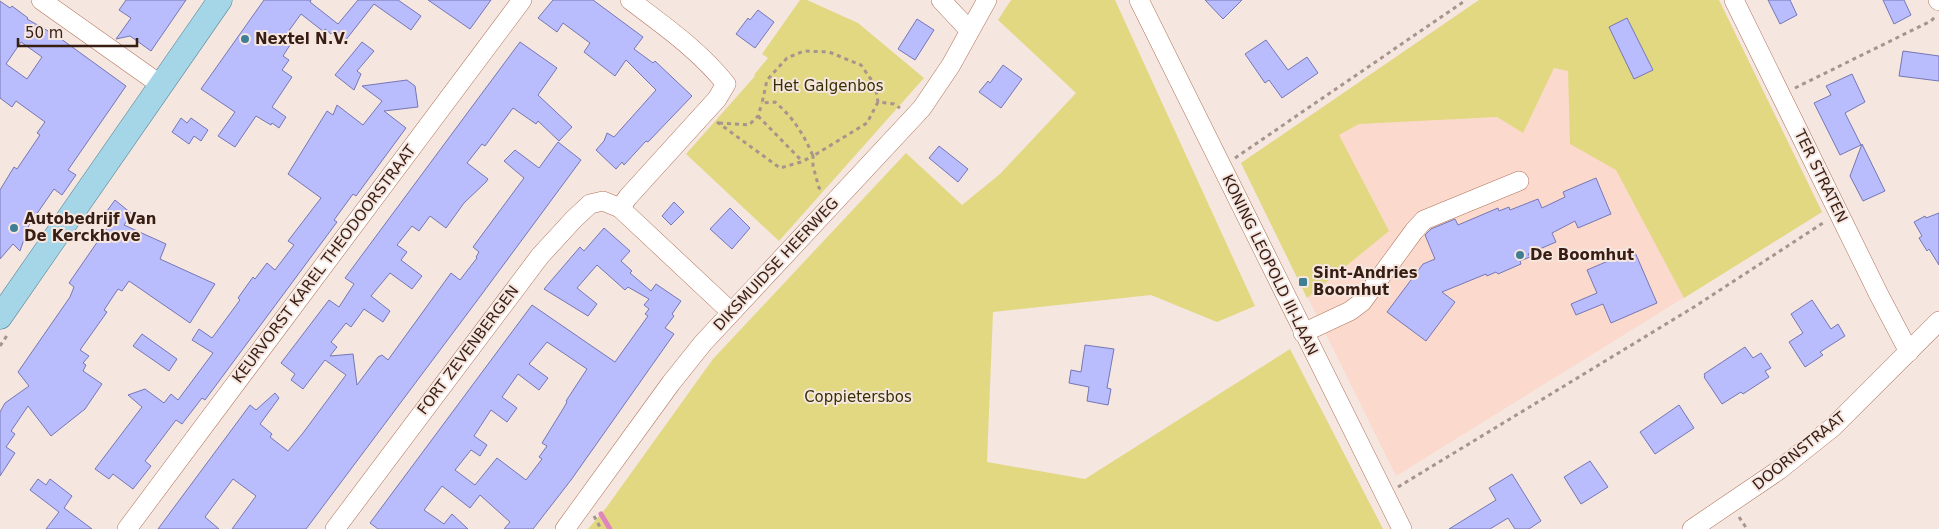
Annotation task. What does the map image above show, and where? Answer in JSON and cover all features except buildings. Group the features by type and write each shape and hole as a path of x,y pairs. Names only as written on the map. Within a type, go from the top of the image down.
{"main road":[{"path":"0,318 220,0"}],"street":[{"path":"40,0 161,85"},
{"name":"KEURVORST KAREL THEODOORSTRAAT","path":"127,529 522,0"},
{"path":"620,208 628,197 712,118 717,99 726,84 716,71 672,32 630,0"},
{"path":"941,0 969,30"},
{"name":"DIKSMUIDSE HEERWEG","path":"565,529 703,342 920,110 951,65 987,0"},
{"name":"KONING LEOPOLD III-LAAN","path":"1139,0 1402,529"},
{"name":"TER STRATEN","path":"1734,0 1909,352"},
{"path":"1303,332 1350,311 1362,302 1424,220 1519,181"},
{"name":"FORT ZEVENBERGEN","path":"335,529 540,256 590,204 603,201 620,208 731,312"},
{"name":"DOORNSTRAAT","path":"1692,529 1779,470 1833,427 1939,320"}],"path":[{"path":"1221,167 1466,0"},
{"path":"1781,95 1931,21 1939,12"},
{"path":"804,51 829,52 861,65 875,85 878,102 867,124 813,156 780,168 712,118 748,125 758,116 767,80 787,58 804,51"},
{"path":"762,103 776,102 790,114 805,138 813,156 813,166 819,188 835,202"},
{"path":"878,102 920,110"},
{"path":"758,116 802,161"},
{"path":"1384,495 1694,307 1839,213"}],"shaded area":[{"name":"De Boomhut","path":"1479,0 1719,0 1822,212 1396,476 1241,163"}],"green space":[{"name":"Het Galgenbos","path":"800,0 807,0 858,23 924,78 779,241 686,154 755,76 768,58 762,54"},
{"name":"Coppietersbos","path":"1011,0 1115,0 1255,306 1217,322 1151,295 993,312 987,462 1085,479 1290,349 1383,529 588,529 606,508 713,359 906,153 962,205 1000,174 1076,93 998,20"},
{"path":"1479,0 1719,0 1822,212 1684,298 1616,170 1570,144 1568,71 1554,68 1523,133 1497,117 1359,124 1339,135 1389,231 1307,298 1241,163"}],"waterway":[{"path":"601,514 610,529"}],"place":[{"name":"Nextel N.V.","path":"245,39"},
{"name":"Autobedrijf Van De Kerckhove","path":"14,228"},
{"name":"De Boomhut","path":"1520,255"},
{"name":"Sint-Andries Boomhut","path":"1303,282"}]}
